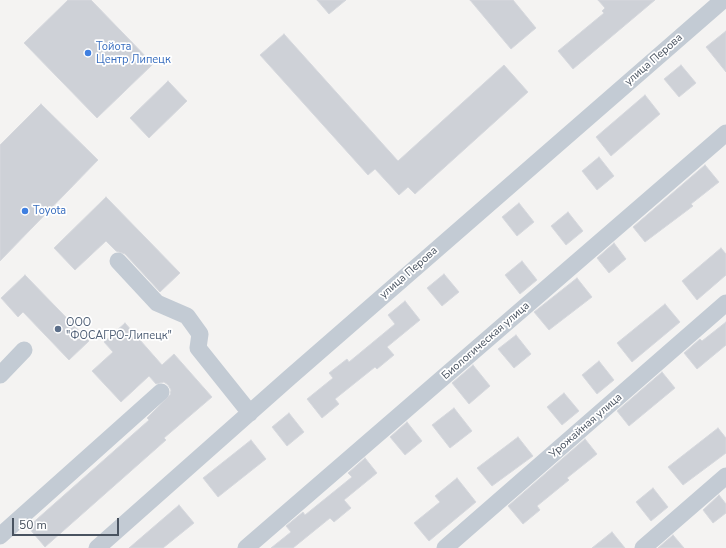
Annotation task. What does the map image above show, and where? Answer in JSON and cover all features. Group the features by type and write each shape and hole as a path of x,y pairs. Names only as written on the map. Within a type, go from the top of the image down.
{"street":[{"name":"улица Перова","path":"97,548 723,0"},
{"name":"Биологическая улица","path":"246,548 726,133"},
{"path":"118,261 157,303 187,316 200,334 198,348 250,413"},
{"name":"Урожайная улица","path":"445,548 726,303"},
{"path":"0,375 24,350"},
{"path":"0,536 161,392"},
{"path":"643,548 726,476"}],"building":[{"name":"Тойота Центр Липецк","path":"68,0 91,0 153,64 97,118 24,43"},
{"path":"317,0 346,0 329,14"},
{"path":"470,0 513,0 536,28 511,49"},
{"path":"598,0 655,0 573,69 558,51 604,13 602,11 605,8"},
{"path":"726,31 726,72 706,47"},
{"path":"284,34 398,161 504,65 528,92 415,194 408,187 399,195 375,169 368,175 260,55"},
{"path":"681,65 696,83 679,97 664,79"},
{"path":"168,81 187,101 149,138 130,118"},
{"path":"645,95 660,114 611,156 596,137"},
{"name":"Toyota","path":"41,104 98,160 0,261 0,145"},
{"path":"599,157 614,176 597,190 582,171"},
{"path":"705,165 719,182 691,204 693,206 645,242 633,227"},
{"path":"106,197 180,273 160,292 125,254 116,251 106,241 75,270 54,248"},
{"path":"519,203 534,222 517,236 502,217"},
{"path":"568,212 583,231 566,245 551,226"},
{"path":"614,243 626,259 609,273 597,258"},
{"path":"721,248 726,254 726,275 697,300 682,281"},
{"path":"522,261 537,280 520,294 505,275"},
{"path":"444,274 459,292 442,306 427,288"},
{"name":"ООО \"ФОСАГРО-Липецк\"","path":"25,275 89,341 69,360 23,312 18,317 1,298"},
{"path":"577,278 592,297 549,330 534,312"},
{"path":"405,301 420,320 387,347 394,355 377,369 375,367 335,399 339,404 322,418 307,399 333,378 329,373 347,359 349,362 395,324 388,315"},
{"path":"665,304 680,322 632,362 617,343"},
{"path":"726,322 726,345 697,369 684,353 700,339 702,341"},
{"path":"125,323 162,365 174,354 212,397 164,438 166,440 45,547 28,527 149,420 147,418 170,395 171,390 168,385 164,382 156,384 149,376 121,402 92,371 113,352 104,342"},
{"path":"516,335 531,354 514,368 498,349"},
{"path":"599,361 614,380 597,394 582,375"},
{"path":"473,365 490,386 469,404 452,383"},
{"path":"662,372 675,388 629,426 617,411"},
{"path":"564,393 579,411 562,425 547,407"},
{"path":"454,408 472,431 450,448 432,425"},
{"path":"289,413 304,432 287,446 272,427"},
{"path":"407,422 422,441 405,455 390,437"},
{"path":"718,428 726,438 726,453 683,485 668,467"},
{"path":"518,437 533,456 492,486 477,468"},
{"path":"585,439 597,454 567,478 569,480 537,506 540,510 523,524 508,506"},
{"path":"251,440 266,459 218,497 203,478"},
{"path":"365,458 377,473 344,500 351,508 334,522 330,518 293,548 271,548 291,532 286,526 303,512 305,515 352,477 348,473"},
{"path":"457,478 476,502 429,541 414,523 440,502 435,496"},
{"path":"653,488 668,507 651,521 636,502"},
{"path":"719,495 726,504 726,513 713,523 703,510"},
{"path":"179,505 194,523 163,548 129,548"},
{"path":"612,532 625,548 592,548"},
{"path":"673,535 684,548 658,548"}],"place":[{"name":"Тойота Центр Липецк","path":"88,53"},
{"name":"Toyota","path":"25,211"},
{"name":"ООО \"ФОСАГРО-Липецк\"","path":"58,329"}]}
